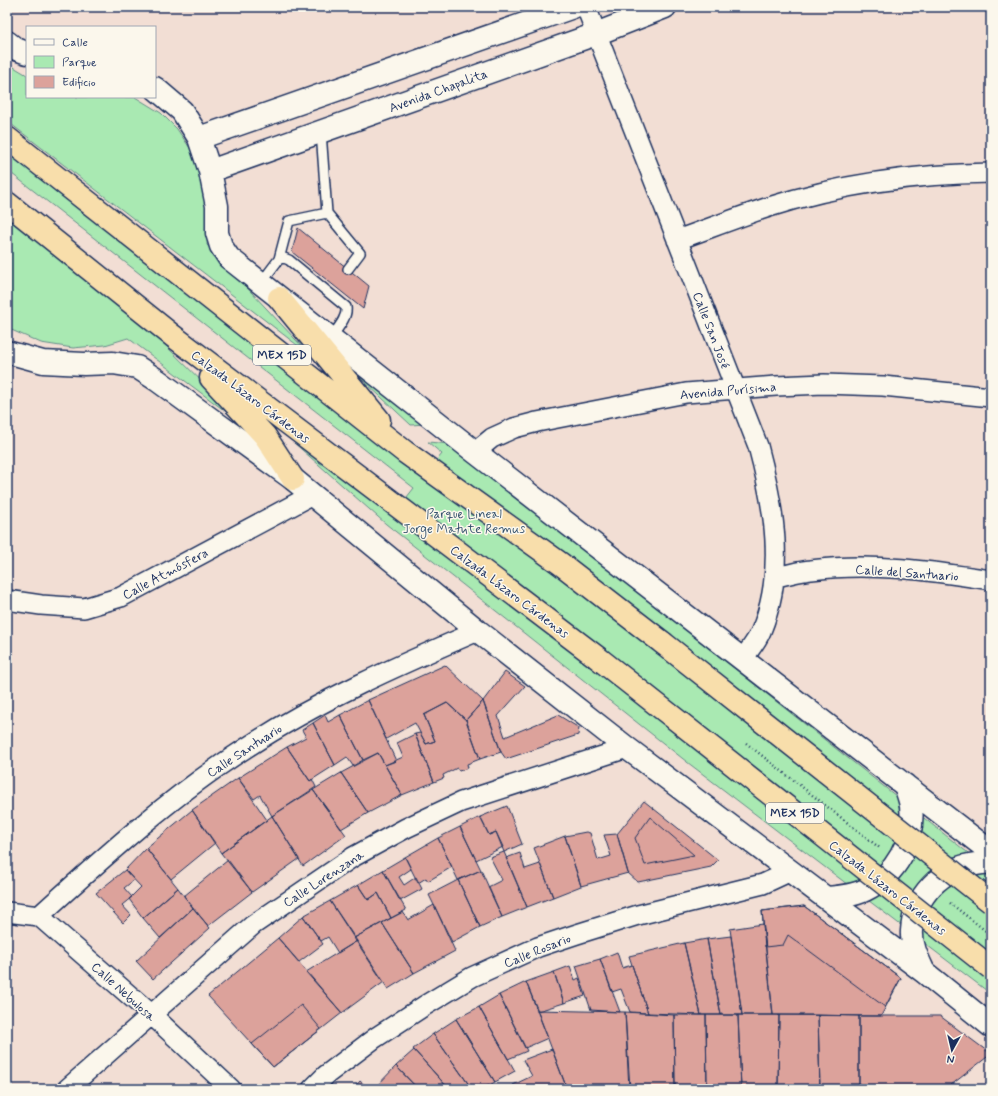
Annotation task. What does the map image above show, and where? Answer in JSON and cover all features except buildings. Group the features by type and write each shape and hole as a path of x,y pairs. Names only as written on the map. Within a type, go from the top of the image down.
{"highway":[{"name":"MEX 15D","path":"7,138 405,452 562,564 991,902"},
{"name":"Calzada Lázaro Cárdenas","path":"7,203 173,336 598,658 991,968"},
{"path":"280,298 405,452"},
{"path":"173,336 265,436 292,479"}],"street":[{"path":"199,138 573,7"},
{"name":"Calle San José","path":"586,7 758,446 767,482 773,516 775,577 769,606 761,632 744,659"},
{"name":"Avenida Chapalita","path":"210,171 596,34 665,7"},
{"path":"7,42 16,50 26,53"},
{"path":"156,89 182,111 199,138 210,171 217,206 217,233 221,246 229,258 475,452 744,659 991,852"},
{"path":"677,240 768,207 806,196 921,176 991,172"},
{"path":"7,352 43,362 84,364 113,363 137,367 157,380 292,479 478,631 627,748 924,972 991,1026"},
{"name":"Avenida Purísima","path":"475,452 492,438 514,428 537,422 686,393 831,384 883,386 991,397"},
{"name":"Calle Atmósfera","path":"7,600 41,605 84,608 122,597 312,495"},
{"name":"Calle del Santuario","path":"775,577 810,570 853,567 914,570 991,580"},
{"name":"Calle Santuario","path":"39,916 120,843 160,810 200,779 246,748 292,719 337,696 427,653 478,631"},
{"name":"Calle Lorenzana","path":"67,1089 253,925 353,857 406,828 461,802 627,748"},
{"path":"826,898 846,897 864,891 882,880 898,862 906,848 911,827 911,806 905,785"},
{"path":"924,972 915,953 912,932 916,911 930,887 942,875 964,865 988,862 991,863"},
{"name":"Calle Rosario","path":"312,1089 326,1075 375,1038 472,977 525,953 577,934 638,915 763,884 790,871"},
{"path":"7,912 39,916"},
{"name":"Calle Nebulosa","path":"39,916 152,1015 232,1089"}],"lane":[{"path":"321,132 327,213 360,253 348,270"},
{"path":"260,283 279,259 289,221 327,213"},
{"path":"279,259 284,258 289,260 333,290 346,307 347,312 331,338"}],"path":[{"path":"746,743 881,849"},
{"path":"950,903 991,935"}],"green space":[{"path":"7,63 26,74 26,98 137,98 161,113 177,129 196,157 210,217 207,245 310,355 7,121"},
{"name":"Parque Lineal Jorge Matute Remus","path":"7,153 422,478 442,454 428,442 450,444 991,871 991,994 687,762 386,524 233,389 395,512 414,488 7,170"},
{"path":"7,215 154,334 253,432 128,338 105,345 73,348 41,343 7,328"},
{"path":"336,355 425,424 411,425"}]}
